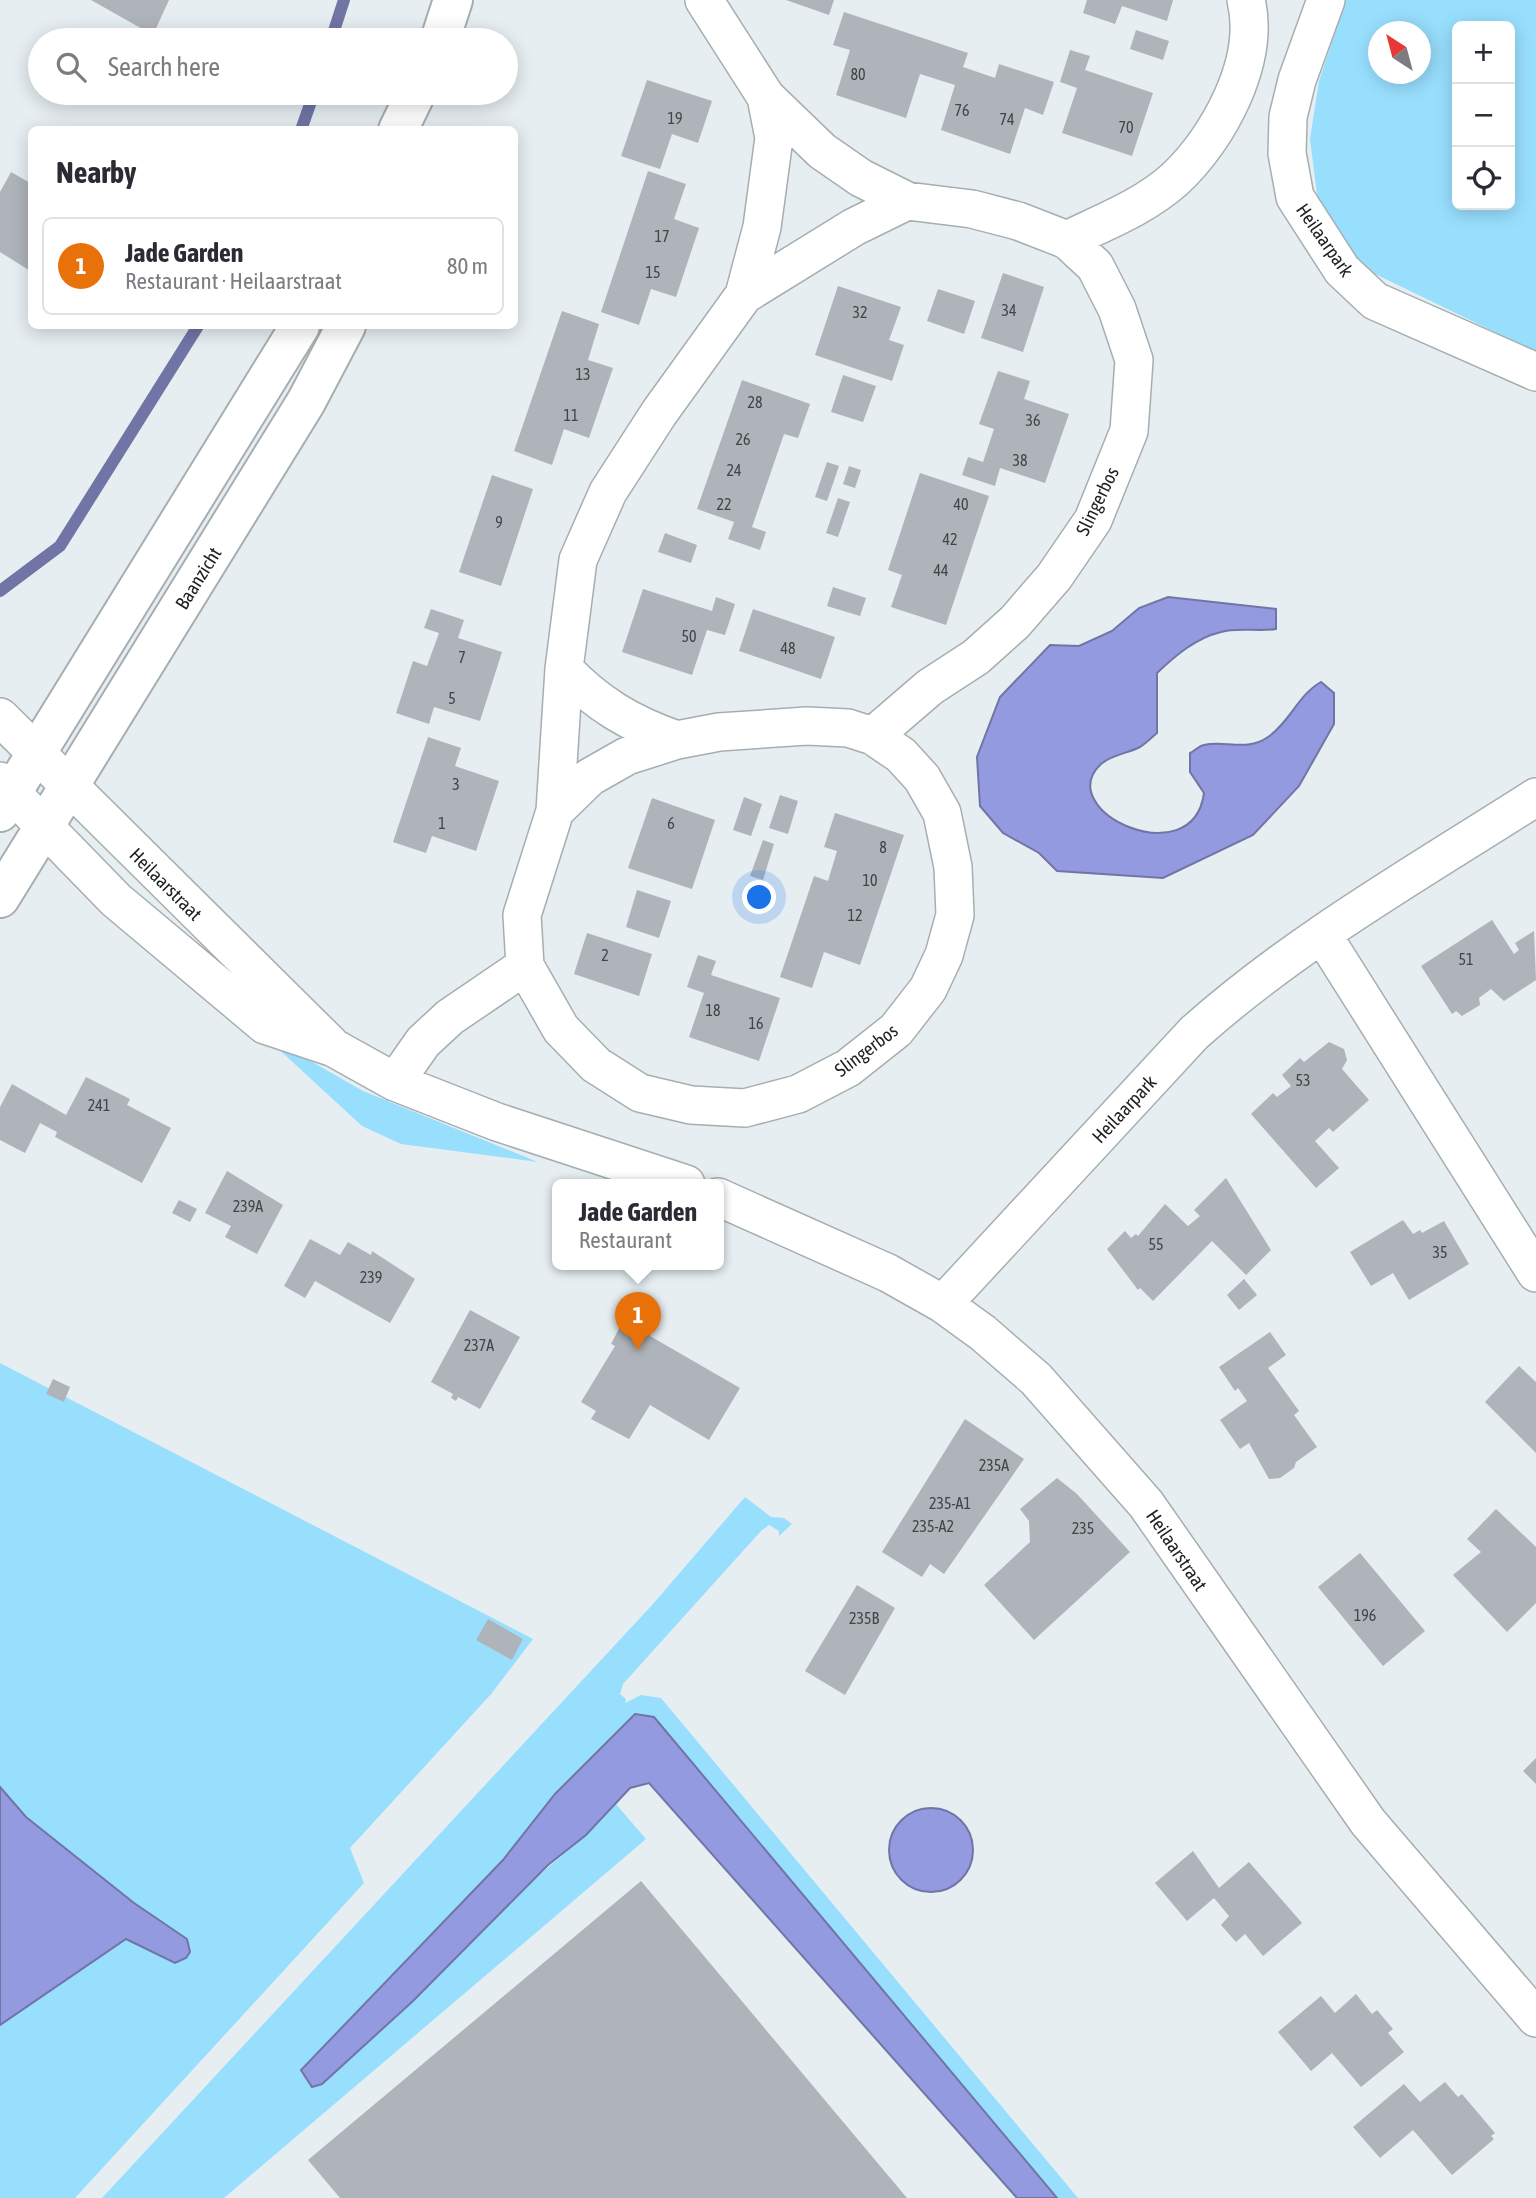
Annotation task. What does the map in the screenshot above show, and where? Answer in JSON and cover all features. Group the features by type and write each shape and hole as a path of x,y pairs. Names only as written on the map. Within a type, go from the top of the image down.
{"street":[{"path":"444,28 453,0"},
{"name":"Slingerbos","path":"704,0 766,97 822,151 861,178 907,201 972,209 1018,221 1067,240 1095,266 1117,310 1135,360 1129,431 1093,520 1054,577 1015,622 976,657 930,687 873,736"},
{"path":"1067,240 1136,207 1175,179 1208,141 1233,99 1243,64 1246,0"},
{"name":"Heilaarpark","path":"1326,0 1297,80 1288,117 1287,153 1295,197 1342,270 1375,301 1536,372"},
{"path":"1243,64 1297,80"},
{"name":"Slingerbos","path":"555,811 590,777 627,756 677,740 719,732 807,726 848,728 873,736 901,755 922,778 942,813 953,867 956,915 944,955 928,989 896,1030 848,1068 798,1094 745,1108 691,1105 640,1093 596,1065 561,1029 525,966 522,915 555,811 564,669 578,560 608,492 659,413 744,295 762,227 774,138 766,97"},
{"path":"400,126 409,105"},
{"path":"422,126 426,105"},
{"name":"Slingerbos","path":"744,295 854,227 907,201"},
{"path":"4,795 37,754 298,329"},
{"name":"Baanzicht","path":"0,898 306,402 344,329"},
{"path":"564,669 587,694 617,715 677,740"},
{"name":"Heilaarstraat","path":"0,717 334,1048"},
{"name":"Heilaarstraat","path":"4,795 44,827 116,900 265,1025 334,1048 395,1082 497,1122 670,1179"},
{"name":"Heilaarpark","path":"943,1304 1194,1033 1257,978 1536,797"},
{"path":"1322,934 1536,1273"},
{"path":"395,1082 423,1042 450,1017 525,966"},
{"name":"Heilaarstraat","path":"724,1199 888,1273 943,1304 983,1332 1036,1379 1116,1466 1146,1504 1368,1822 1411,1876 1536,2018"}],"shaded area":[{"path":"1346,0 1536,0 1536,352 1369,271 1340,241 1317,194 1310,139 1319,81"},
{"path":"1168,597 1276,609 1276,629 1234,630 1203,638 1157,673 1157,733 1140,747 1105,761 1091,782 1094,800 1109,816 1130,827 1153,833 1176,830 1194,818 1204,793 1190,772 1190,753 1204,745 1252,744 1268,737 1306,694 1321,682 1334,693 1334,724 1299,786 1253,835 1163,878 1057,871 1039,853 1003,833 980,806 977,757 1000,697 1050,645 1079,646 1112,631 1139,608"},
{"path":"260,1032 363,1091 538,1162 401,1144 362,1126"},
{"path":"0,1363 533,1639 492,1693 350,1848 364,1883 75,2198 0,2198 0,2025 126,1939 175,1963 187,1939 134,1903 26,1817 0,1787"},
{"path":"745,1497 771,1517 784,1518 792,1524 779,1536 779,1531 769,1525 761,1531 623,1684 620,1694 626,1699 625,1703 641,1695 661,1698 1078,2198 1057,2198 654,1718 635,1714 503,1860 302,2070 413,2001 518,1893 586,1835 615,1803 646,1839 224,2198 102,2198 653,1604"},
{"path":"635,1714 654,1717 1057,2198 1017,2198 649,1783 630,1788 586,1835 548,1865 413,2001 322,2084 312,2087 301,2070 503,1860 555,1794"},
{"path":"0,1787 26,1817 134,1903 187,1939 190,1952 186,1958 175,1963 126,1939 0,2025"},
{"path":"931,1808 947,1811 961,1820 970,1834 973,1850 970,1866 961,1880 947,1889 931,1892 915,1889 901,1880 892,1866 889,1850 892,1834 901,1820 915,1811"}],"building":[{"path":"91,0 169,0 156,28 141,28"},
{"path":"786,0 834,0 829,15"},
{"path":"1087,0 1173,0 1167,21 1122,6 1115,24 1083,13"},
{"path":"844,12 968,53 963,67 995,78 999,64 1054,82 1043,115 1025,108 1010,154 941,130 955,85 920,74 906,118 836,95 850,50 833,45"},
{"path":"1136,30 1169,41 1163,60 1130,49"},
{"path":"1070,50 1090,56 1085,70 1153,93 1132,156 1062,133 1077,88 1060,82"},
{"path":"647,80 712,101 698,143 672,134 660,169 621,156"},
{"path":"648,171 686,184 674,219 699,228 676,297 651,289 639,325 601,312"},
{"path":"11,172 28,182 28,270 0,252 0,192"},
{"path":"1003,273 1044,287 1023,352 981,338"},
{"path":"838,286 901,307 889,340 904,345 892,381 815,355"},
{"path":"938,289 975,301 964,334 927,321"},
{"path":"562,311 599,324 588,360 613,368 589,438 564,429 552,465 514,451"},
{"path":"998,371 1030,381 1024,399 1069,414 1045,483 1000,468 995,486 962,475 968,457 983,462 994,429 979,424"},
{"path":"843,375 876,386 863,422 831,412"},
{"path":"742,380 810,404 798,438 784,434 752,527 766,532 760,550 728,539 734,522 697,509"},
{"path":"827,462 839,466 827,501 815,497"},
{"path":"849,466 861,470 855,488 843,484"},
{"path":"920,473 989,496 946,625 891,607 902,575 888,570"},
{"path":"492,475 533,489 501,586 459,572"},
{"path":"838,498 850,502 838,537 826,533"},
{"path":"665,533 697,545 691,563 658,552"},
{"path":"833,587 866,598 860,616 827,606"},
{"path":"643,589 712,611 716,597 735,604 725,635 707,630 692,675 622,652"},
{"path":"431,609 464,620 458,638 502,652 480,721 434,707 429,724 396,713 413,661 427,666 439,633 424,628"},
{"path":"753,609 835,637 821,679 739,651"},
{"path":"428,737 461,748 455,766 499,781 476,851 432,836 426,853 393,842"},
{"path":"780,795 798,801 788,834 769,828"},
{"path":"744,797 762,804 751,836 733,830"},
{"path":"652,798 715,820 692,889 628,868"},
{"path":"835,813 904,835 860,965 824,952 812,988 780,977 814,876 828,881 837,851 824,847"},
{"path":"763,840 774,844 763,880 750,876"},
{"path":"637,890 671,901 659,938 626,927"},
{"path":"1492,920 1514,954 1519,950 1515,943 1534,931 1536,980 1504,1001 1491,989 1479,998 1480,1005 1462,1016 1456,1011 1452,1014 1421,966"},
{"path":"587,933 652,954 639,996 574,974"},
{"path":"698,955 716,961 711,975 780,998 759,1061 689,1037 704,993 687,987"},
{"path":"1329,1042 1344,1049 1347,1060 1342,1069 1369,1100 1333,1132 1329,1128 1315,1141 1339,1168 1316,1188 1251,1114 1273,1093 1277,1097 1291,1086 1282,1075 1300,1058 1304,1062"},
{"path":"86,1077 130,1099 127,1105 171,1128 142,1183 55,1137 57,1132 40,1123 25,1153 0,1140 0,1107 12,1084 66,1115"},
{"path":"227,1171 283,1205 257,1254 225,1237 231,1226 205,1213"},
{"path":"1226,1178 1271,1250 1246,1275 1212,1241 1153,1301 1140,1288 1138,1290 1107,1249 1125,1231 1131,1238 1136,1234 1138,1236 1165,1204 1188,1226 1200,1216 1194,1210"},
{"path":"179,1200 197,1209 190,1222 172,1213"},
{"path":"1403,1220 1413,1234 1420,1230 1422,1233 1444,1221 1469,1264 1409,1300 1393,1273 1371,1286 1350,1252"},
{"path":"310,1239 340,1255 348,1242 371,1255 372,1251 415,1279 390,1323 315,1281 305,1298 284,1286"},
{"path":"1244,1279 1257,1295 1239,1310 1227,1295"},
{"path":"470,1310 520,1337 480,1409 458,1397 456,1401 451,1398 453,1394 431,1382"},
{"path":"625,1317 652,1332 650,1336 740,1388 709,1440 650,1405 629,1439 591,1419 596,1411 581,1402 615,1346 611,1344"},
{"path":"1270,1332 1286,1355 1268,1368 1299,1411 1294,1415 1317,1447 1280,1478 1269,1479 1249,1443 1240,1449 1220,1420 1247,1401 1238,1388 1235,1391 1219,1367"},
{"path":"1519,1366 1536,1382 1536,1453 1485,1402"},
{"path":"53,1379 70,1387 64,1402 46,1394"},
{"path":"965,1419 1024,1459 944,1574 930,1564 922,1577 882,1552"},
{"path":"1057,1478 1077,1494 1130,1552 1034,1640 984,1585 1030,1542 1029,1521 1020,1509"},
{"path":"1496,1509 1536,1547 1536,1603 1507,1632 1453,1575 1481,1552 1467,1539"},
{"path":"1360,1553 1425,1631 1383,1666 1318,1587"},
{"path":"857,1585 895,1608 845,1695 805,1671"},
{"path":"488,1619 523,1639 512,1660 476,1640"},
{"path":"1536,1758 1536,1784 1523,1771"},
{"path":"1193,1851 1219,1888 1249,1862 1302,1923 1263,1956 1245,1934 1236,1942 1221,1925 1229,1916 1214,1898 1187,1921 1155,1883"},
{"path":"641,1881 907,2198 340,2198 308,2160"},
{"path":"1356,1994 1372,2014 1377,2010 1393,2029 1388,2033 1404,2052 1361,2087 1332,2053 1311,2071 1278,2032 1321,1996 1335,2013"},
{"path":"1445,2082 1458,2097 1462,2094 1495,2133 1491,2136 1494,2139 1452,2175 1413,2130 1380,2158 1353,2127 1404,2084 1420,2102"}],"waterway":[{"path":"335,28 344,0"},
{"path":"302,126 310,105"},
{"path":"0,591 60,546 196,329"}],"place":[{"name":"Jade Garden","path":"638,1350"}]}
